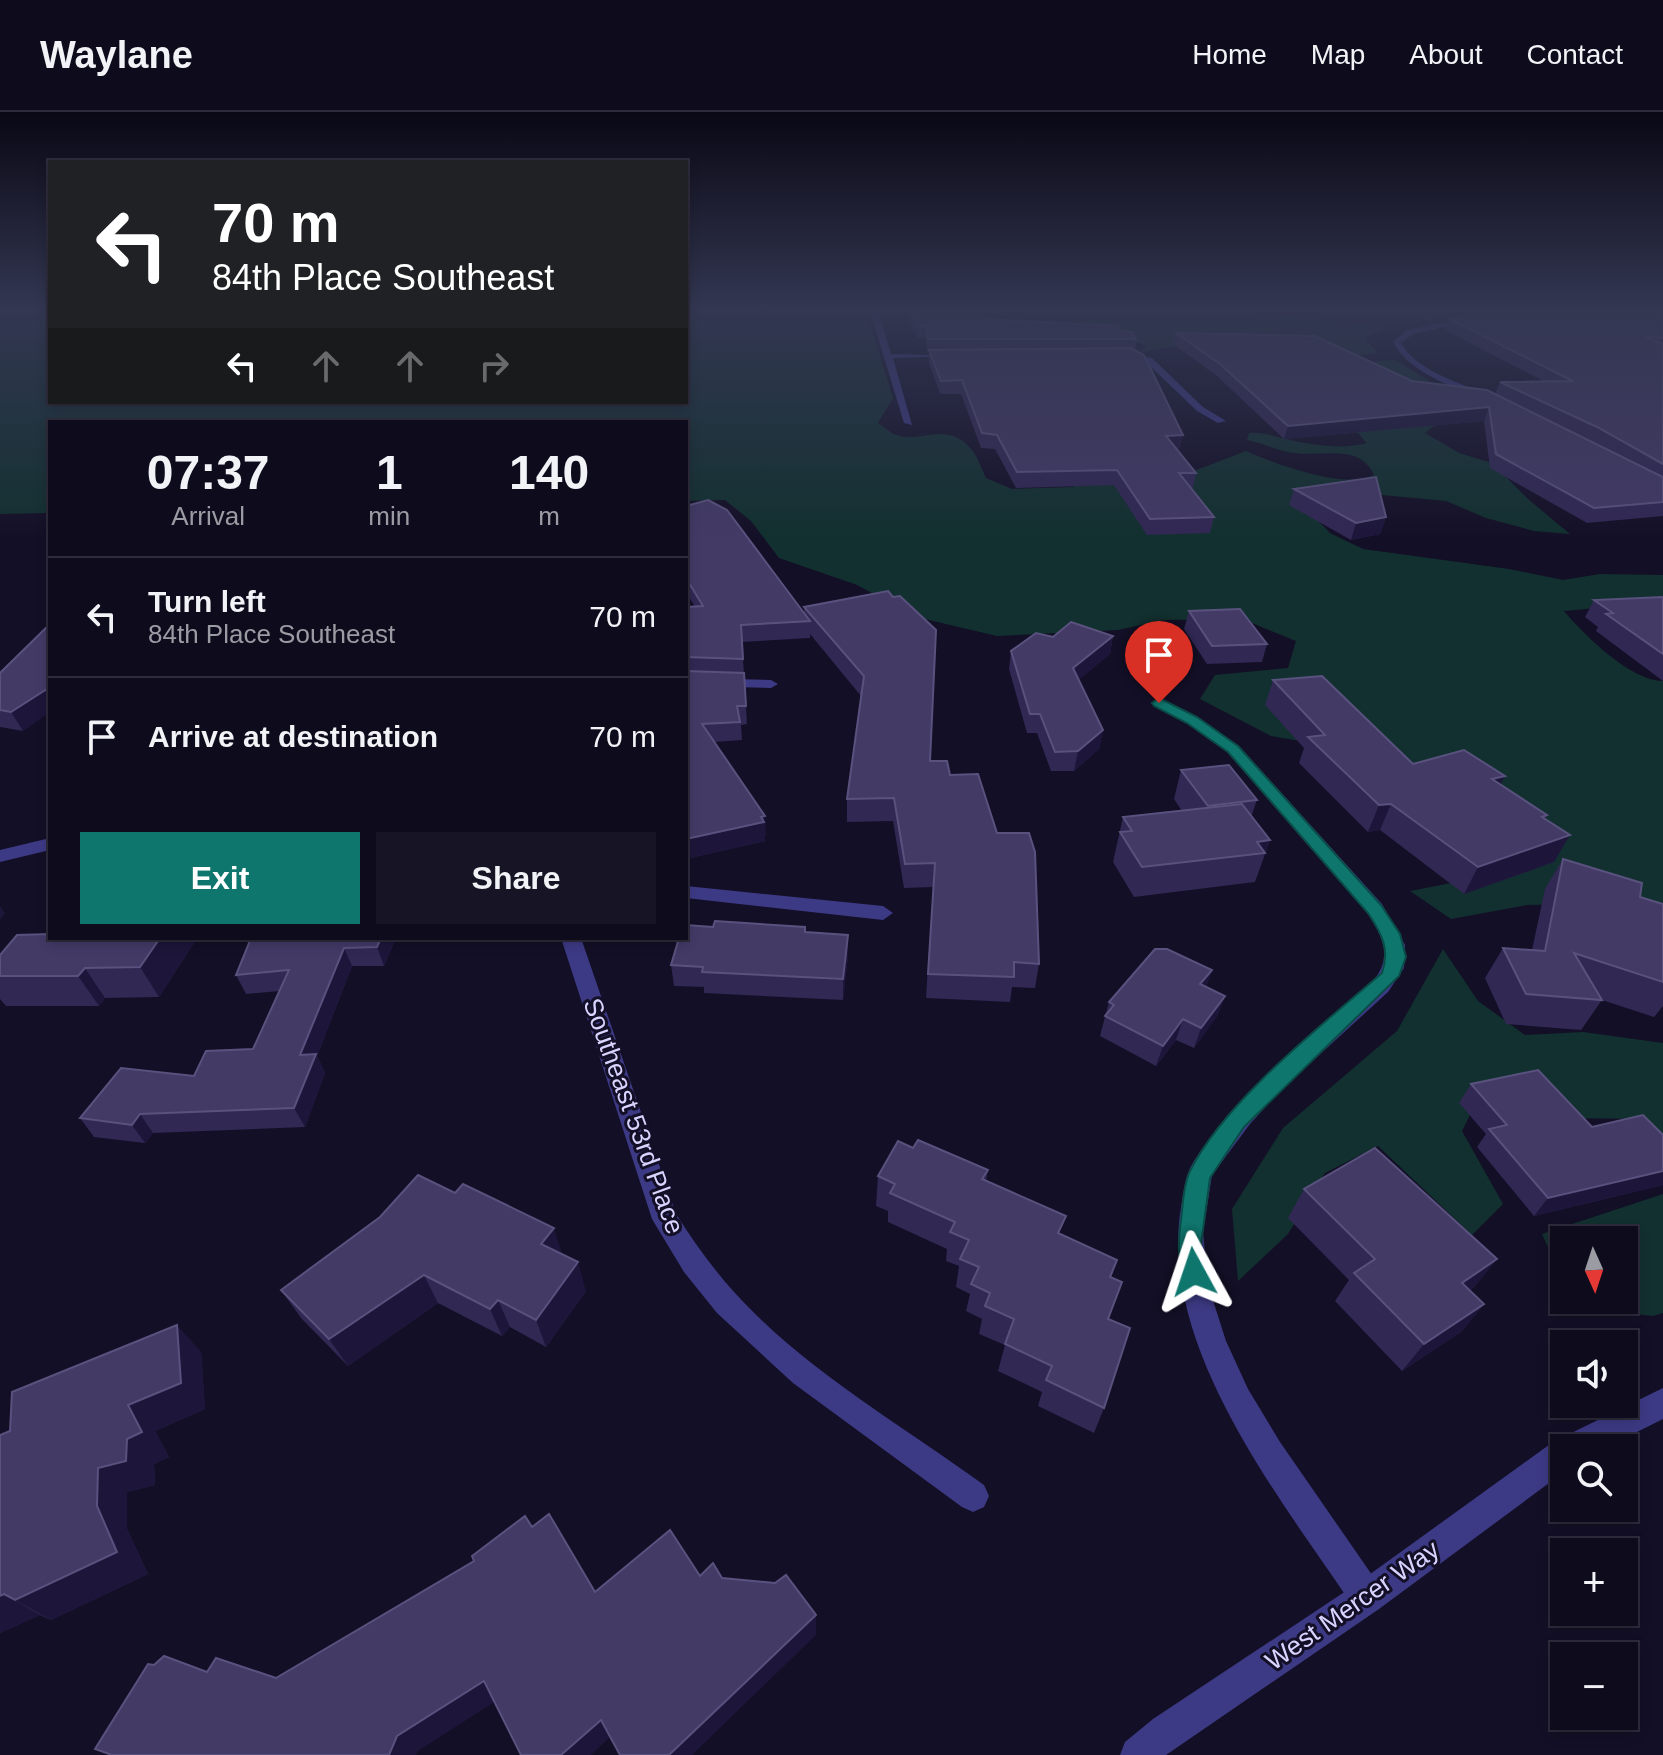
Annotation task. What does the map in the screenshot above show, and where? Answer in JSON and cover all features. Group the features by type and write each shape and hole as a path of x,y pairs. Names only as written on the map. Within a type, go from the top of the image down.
{"street":[{"path":"899,388 909,423"},
{"path":"1179,388 1200,409 1221,421"},
{"path":"1466,388 1494,401"},
{"path":"688,682 771,684"},
{"path":"1159,703 1192,720 1233,749 1375,909 1391,934 1396,957 1390,976 1312,1046 1236,1121 1199,1175 1189,1244 1205,1326 1240,1408 1367,1597"},
{"path":"0,856 48,844"},
{"path":"688,892 883,913"},
{"name":"Southeast 53rd Place","path":"572,940 665,1219 680,1246 741,1322 796,1371 903,1442 973,1496"},
{"path":"1601,1434 1663,1403"},
{"name":"West Mercer Way","path":"1138,1755 1166,1732 1367,1597 1550,1463"}],"green space":[{"path":"0,388 48,388 48,404 688,404 688,388 890,388 893,398 878,423 903,437 952,436 972,450 986,478 1012,489 1074,487 1074,478 1186,474 1246,451 1310,474 1361,479 1374,475 1368,465 1350,455 1289,452 1247,440 1249,433 1254,433 1326,446 1367,443 1354,429 1267,388 1440,388 1454,396 1435,425 1425,433 1459,453 1492,463 1570,534 1534,531 1486,518 1446,501 1371,494 1304,506 1330,533 1363,549 1509,569 1563,580 1600,574 1663,575 1663,602 1564,611 1596,644 1623,665 1650,679 1663,681 1663,923 1614,903 1527,905 1451,919 1410,891 1539,866 1408,775 1359,751 1271,736 1200,699 1215,675 1288,668 1296,641 1242,619 1165,620 1118,630 997,636 916,617 857,585 779,558 751,521 725,500 688,501 688,420 48,420 48,513 0,514"},
{"path":"1443,949 1478,1001 1525,1035 1583,1032 1663,1043 1663,1140 1647,1119 1560,1118 1487,1081 1462,1131 1503,1204 1472,1235 1378,1146 1325,1173 1288,1234 1238,1281 1232,1209 1283,1128 1397,1031"},
{"path":"1663,1194 1663,1313 1653,1316 1634,1314 1638,1314 1638,1226 1566,1226"},
{"path":"1550,1231 1550,1252 1542,1234"}],"building":[{"path":"965,388 1160,388 1183,435 1166,436 1196,473 1179,473 1214,517 1150,519 1117,470 1017,472 997,435 982,433"},
{"path":"1246,388 1487,390 1663,477 1663,502 1594,508 1496,454 1489,407 1288,426"},
{"path":"1512,388 1663,388 1663,464 1597,427"},
{"path":"1376,477 1386,517 1356,523 1294,489"},
{"path":"708,500 727,510 810,621 741,625 743,659 688,657 688,607 703,606 688,581 688,505"},
{"path":"888,591 893,597 900,596 936,630 930,761 947,761 950,775 978,774 997,833 1029,833 1035,852 1039,964 1014,962 1014,977 928,974 935,863 905,864 894,798 847,799 864,676 804,607"},
{"path":"1663,597 1663,654 1606,614 1613,613 1594,600"},
{"path":"1240,609 1267,644 1212,646 1189,611"},
{"path":"1071,622 1113,636 1073,668 1103,730 1078,751 1055,752 1040,714 1030,714 1011,651 1036,633 1053,637"},
{"path":"48,626 48,688 11,712 0,710 0,673"},
{"path":"688,671 744,673 746,706 737,706 740,722 702,724 765,816 761,817 764,822 688,839"},
{"path":"1322,676 1413,764 1464,750 1505,776 1492,779 1547,815 1542,817 1570,835 1478,867 1391,804 1379,805 1308,737 1325,735 1273,680"},
{"path":"1229,765 1257,800 1208,806 1181,770"},
{"path":"1242,804 1270,840 1257,842 1265,853 1142,867 1120,832 1132,831 1123,817"},
{"path":"1563,859 1642,883 1640,897 1663,904 1663,982 1574,953 1602,1000 1526,994 1503,948 1545,951"},
{"path":"715,921 805,927 805,932 848,935 843,979 702,972 703,967 671,965 678,940 688,940 688,925 713,927"},
{"path":"48,934 48,940 159,940 140,967 85,968 78,976 0,976 0,955 17,935"},
{"path":"250,940 380,940 377,947 344,948 300,1055 316,1054 294,1108 140,1114 132,1125 80,1118 121,1068 194,1076 206,1051 253,1049 289,970 236,975"},
{"path":"1155,949 1167,949 1212,970 1200,984 1225,996 1201,1028 1183,1019 1163,1046 1105,1016 1114,1005 1109,1002"},
{"path":"1538,1070 1592,1127 1643,1115 1663,1135 1663,1171 1548,1198 1489,1129 1507,1125 1471,1084"},
{"path":"918,1140 988,1170 982,1179 1066,1216 1058,1233 1117,1260 1110,1277 1122,1282 1108,1319 1130,1328 1104,1408 1046,1380 1052,1366 1005,1344 1014,1319 985,1306 990,1293 971,1284 979,1267 960,1259 969,1240 950,1232 955,1222 890,1193 895,1184 878,1176 898,1141 913,1148"},
{"path":"1375,1148 1497,1259 1462,1283 1484,1304 1424,1344 1354,1273 1375,1259 1304,1189"},
{"path":"418,1175 455,1193 463,1184 554,1228 541,1244 578,1262 536,1320 498,1300 490,1309 424,1275 329,1339 281,1290 380,1217"},
{"path":"177,1325 181,1383 128,1405 142,1432 127,1439 126,1461 98,1468 97,1506 117,1552 15,1600 4,1594 0,1596 0,1435 10,1431 12,1392"},
{"path":"549,1514 595,1592 670,1530 700,1576 713,1563 722,1578 775,1583 786,1575 816,1615 669,1755 620,1755 601,1720 561,1755 521,1755 484,1681 397,1736 389,1755 112,1755 95,1749 148,1664 154,1665 164,1656 207,1672 216,1658 276,1678 474,1561 472,1556 525,1516 532,1527"}],"route":[{"path":"1159,703 1192,720 1233,749 1375,909 1391,934 1396,957 1390,976 1312,1046 1236,1121 1199,1175 1189,1244 1194,1272"}]}
